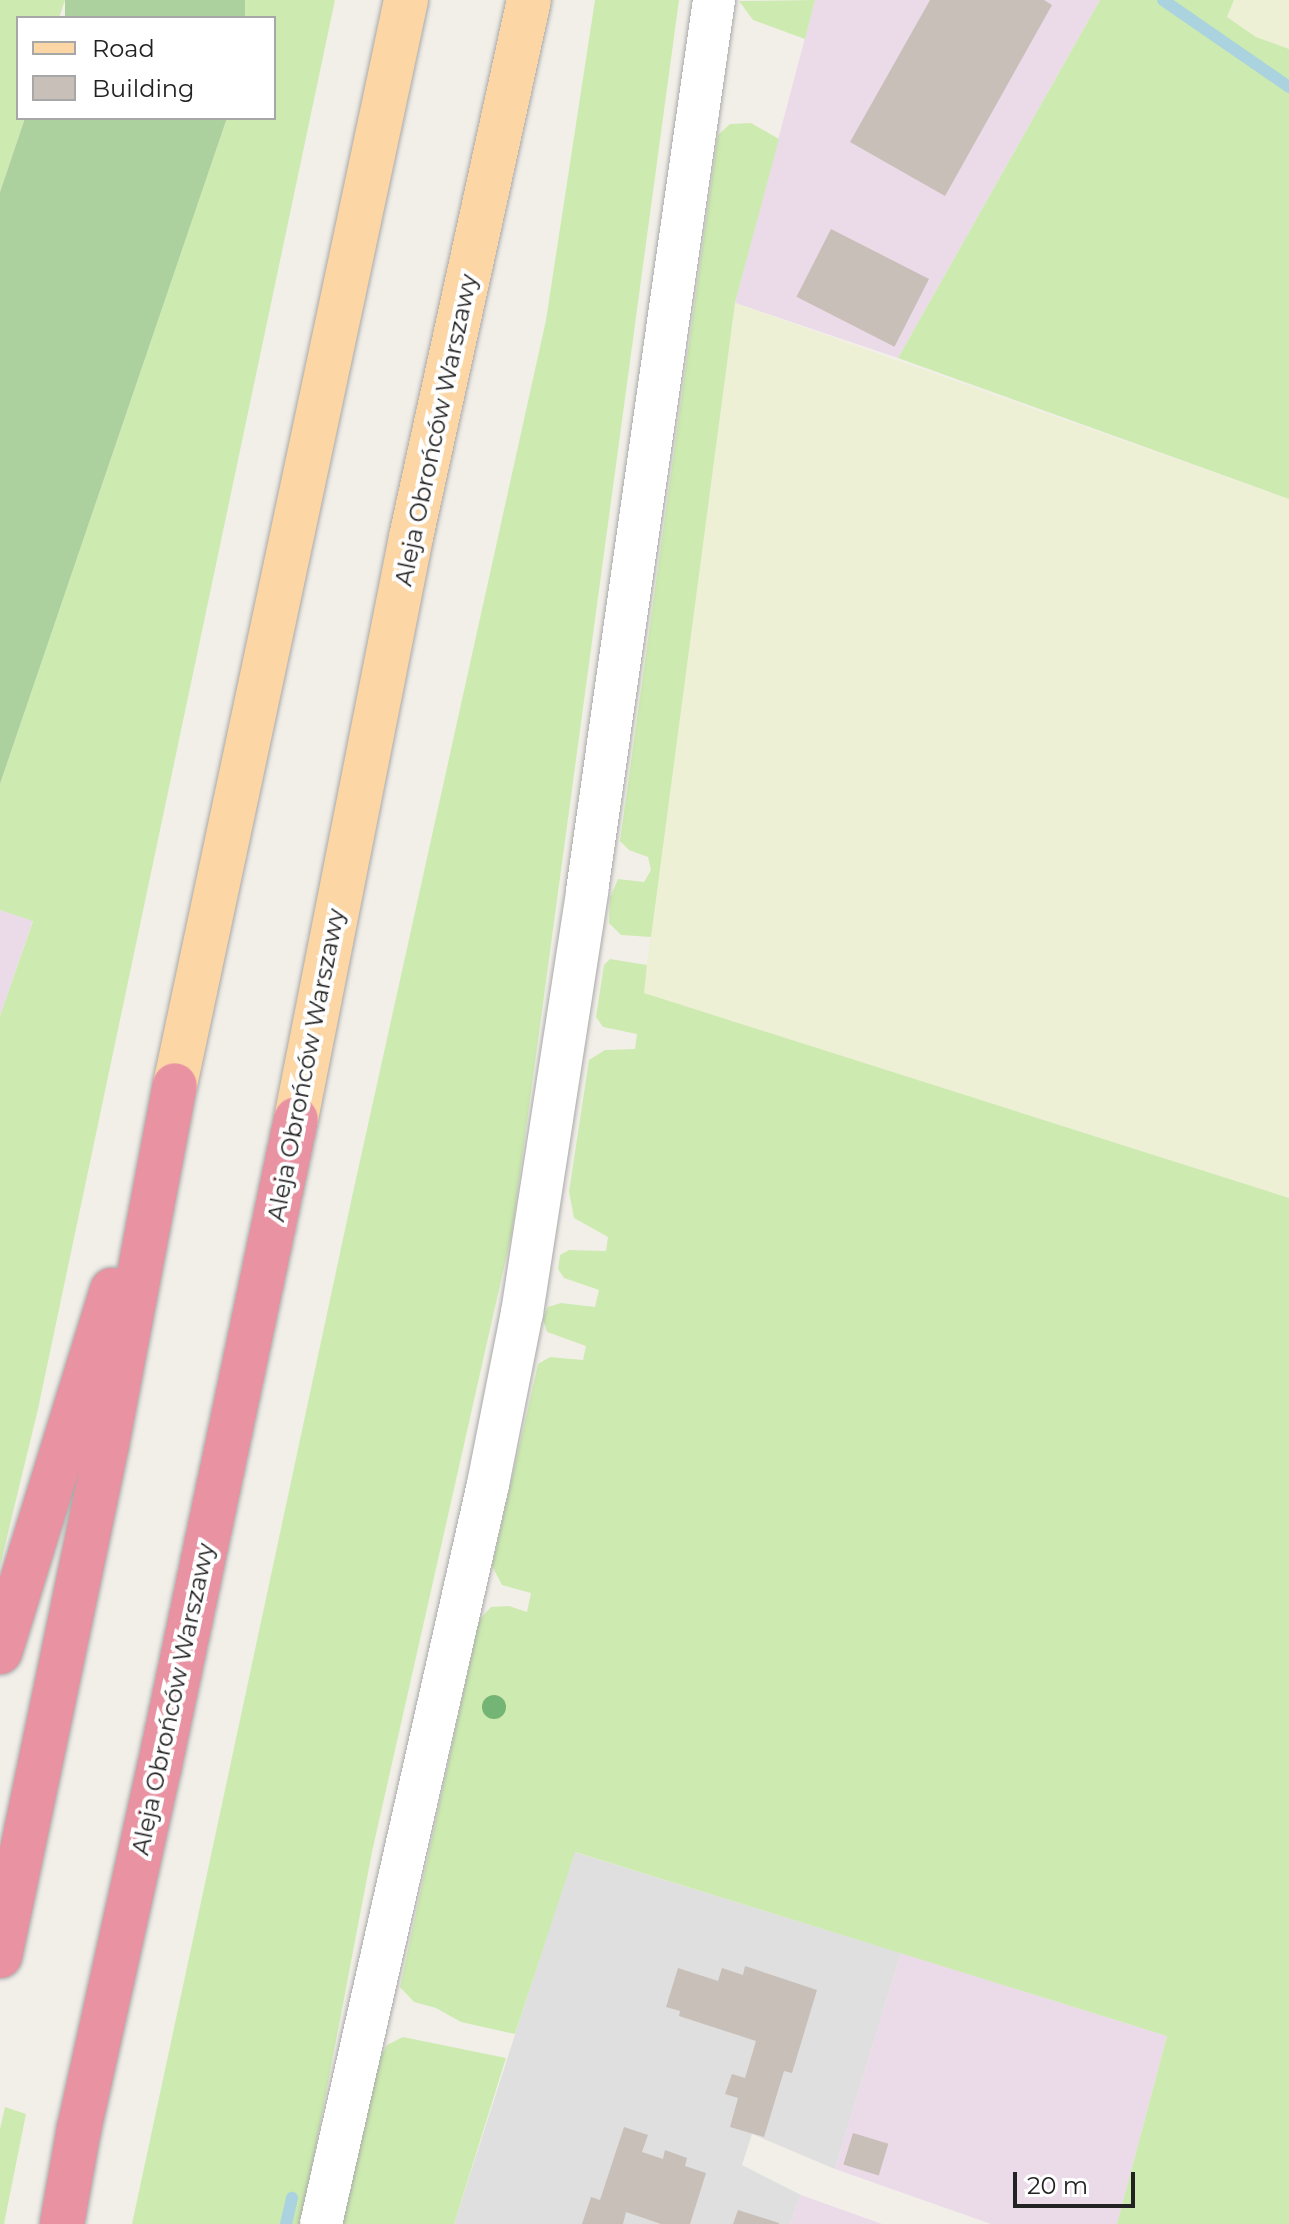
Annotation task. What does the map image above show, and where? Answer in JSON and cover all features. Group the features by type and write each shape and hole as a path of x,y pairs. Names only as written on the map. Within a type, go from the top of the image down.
{"highway":[{"path":"0,1652 175,1085"},
{"path":"0,1956 107,1444 175,1085"},
{"name":"Aleja Obrońców Warszawy","path":"60,2224 296,1119"}],"main road":[{"path":"175,1085 406,0"},
{"name":"Aleja Obrońców Warszawy","path":"296,1119 411,537 529,0"}],"street":[{"path":"321,2224 481,1515 522,1313 583,922 714,0"}],"shaded area":[{"path":"815,0 1100,0 898,358 735,303"},
{"path":"0,910 33,920 0,1016"},
{"path":"574,1852 901,1953 835,2169 752,2134 742,2165 801,2195 790,2224 454,2224"},
{"path":"901,1953 1167,2036 1117,2224 991,2224 835,2169"},
{"path":"801,2195 815,2200 882,2224 790,2224"}],"green space":[{"path":"0,0 65,0 60,16 16,16 16,120 24,120 0,192"},
{"path":"65,0 245,0 245,16 65,16"},
{"path":"245,0 335,0 38,1409 0,1566 0,1016 33,921 0,910 0,784 226,120 276,120 276,16 244,16"},
{"path":"595,0 679,0 512,1232 372,1852 301,2224 132,2224 352,1197 546,320"},
{"path":"815,0 805,39 753,20 739,1"},
{"path":"1100,0 1234,0 1227,17 1256,37 1289,49 1289,499 898,358"},
{"path":"1234,0 1289,0 1289,49 1256,37 1227,17"},
{"path":"24,120 226,120 0,784 0,192"},
{"path":"751,123 779,139 735,303 651,937 621,935 609,923 610,898 618,879 644,882 651,870 648,857 629,850 620,841 718,135 730,124"},
{"path":"735,303 1289,499 1289,1198 643,993"},
{"path":"610,959 647,965 644,993 1289,1198 1289,2224 1117,2224 1167,2036 575,1852 515,2034 461,2022 436,2008 414,2002 400,1987 479,1620 491,1607 509,1606 527,1612 531,1593 502,1585 492,1566 538,1364 550,1357 583,1360 586,1346 547,1332 543,1319 548,1307 561,1303 595,1307 599,1290 564,1278 558,1269 560,1255 569,1250 606,1251 608,1237 574,1218 569,1192 589,1060 605,1050 635,1049 637,1034 603,1027 596,1017 604,965"},
{"path":"403,2037 506,2058 454,2224 340,2224 377,2063 387,2045"},
{"path":"5,2107 26,2114 4,2224 0,2224 0,2129"}],"building":[{"path":"930,0 1044,0 1052,5 945,196 850,142"},
{"path":"831,229 929,279 895,347 796,297"},
{"path":"745,1966 817,1990 792,2073 784,2071 764,2137 730,2127 738,2098 725,2094 732,2074 745,2078 756,2041 679,2016 680,2011 666,2007 678,1968 718,1981 722,1968 743,1975"},
{"path":"624,2127 648,2135 642,2152 663,2159 665,2150 687,2158 685,2166 706,2173 690,2224 661,2224 626,2212 623,2224 582,2224 591,2197 600,2200"},
{"path":"853,2133 888,2144 879,2175 843,2165"},
{"path":"738,2210 779,2223 779,2224 733,2224"}],"waterway":[{"path":"1163,0 1289,87"},
{"path":"286,2224 292,2198"}]}
